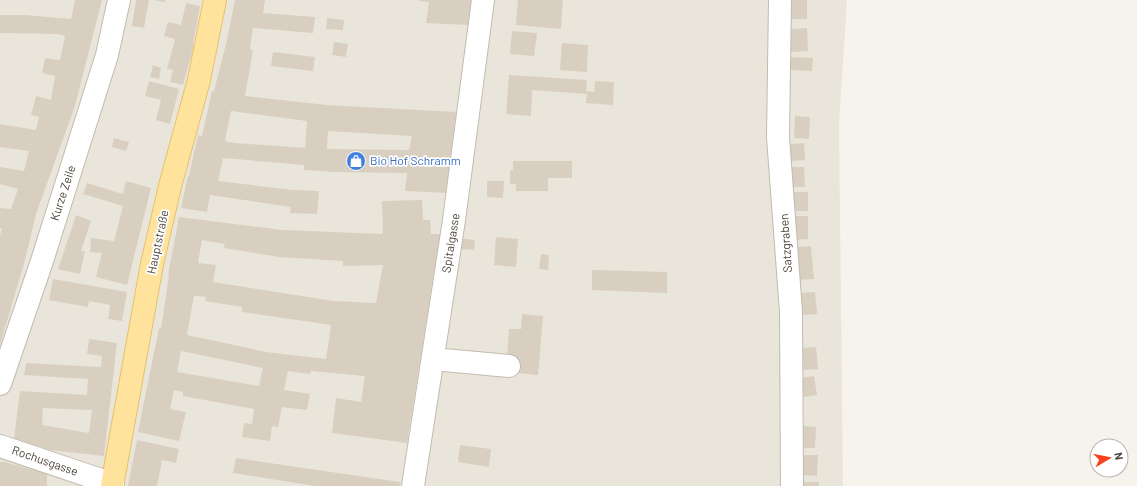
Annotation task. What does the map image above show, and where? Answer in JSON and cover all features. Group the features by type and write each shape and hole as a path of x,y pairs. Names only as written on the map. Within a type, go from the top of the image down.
{"main road":[{"name":"Hauptstraße","path":"112,485 152,264 170,186 199,80 215,0"}],"street":[{"name":"Kurze Zeile","path":"0,384 42,261 107,55 119,0"},
{"name":"Spitalgasse","path":"413,486 454,220 483,0"},
{"name":"Satzgraben","path":"780,0 778,137 791,312 792,486"},
{"path":"433,359 509,366"},
{"name":"Rochusgasse","path":"0,446 112,485"}],"shaded area":[{"path":"0,0 847,0 839,125 843,486 0,486"}],"building":[{"path":"75,0 102,0 75,106 36,214 25,260 0,345 0,236 2,228 0,228 0,208 11,209 18,189 0,184 0,167 24,171 29,151 0,147 0,124 36,130 39,117 31,115 36,96 51,100 55,76 42,73 45,58 60,60 65,36 57,34 0,33 0,15 26,15 71,19"},
{"path":"136,0 149,0 144,28 132,26"},
{"path":"154,0 166,0 164,2"},
{"path":"235,0 265,0 263,13 315,17 313,33 253,28 250,49 253,50 245,96 327,105 456,112 446,193 405,191 407,173 304,170 304,165 223,158 218,181 292,190 319,191 317,214 290,213 291,207 210,195 207,212 181,208 198,135 202,136 212,91 214,91","holes":["231,111 307,121 305,148 225,141","328,131 412,136 409,150 327,149"]},
{"path":"419,0 473,0 469,25 426,23 429,2"},
{"path":"518,0 563,0 561,29 516,25"},
{"path":"790,0 807,0 807,19 790,19"},
{"path":"186,3 200,6 194,45 183,85 170,82 173,70 167,69 175,39 164,36 168,22 181,25"},
{"path":"327,18 344,20 343,30 326,29"},
{"path":"807,28 808,51 791,52 790,29"},
{"path":"512,31 537,33 534,56 510,54"},
{"path":"334,42 348,44 346,57 332,55"},
{"path":"562,43 588,45 587,72 560,70"},
{"path":"273,52 315,57 313,71 271,66"},
{"path":"790,57 813,58 812,71 789,70"},
{"path":"153,65 161,68 159,79 150,77"},
{"path":"509,75 587,80 586,91 594,92 595,81 614,82 613,105 586,103 587,94 532,90 531,116 506,114"},
{"path":"149,81 179,89 170,124 156,120 161,100 145,96"},
{"path":"795,116 810,117 809,139 794,138"},
{"path":"114,138 129,142 126,151 112,147"},
{"path":"804,143 805,160 791,161 790,144"},
{"path":"513,161 572,161 572,178 548,178 548,191 516,191 516,184 510,184 510,170 513,170"},
{"path":"792,167 804,167 805,187 793,187"},
{"path":"126,181 151,188 127,285 96,277 102,253 90,252 91,238 114,241 123,206 83,194 87,183 123,194"},
{"path":"487,181 504,181 503,198 487,197"},
{"path":"793,192 808,192 808,211 793,211"},
{"path":"422,200 423,220 430,220 431,234 440,234 407,443 332,433 336,398 361,402 365,376 311,371 310,374 288,371 284,390 310,394 307,410 282,407 278,427 272,426 270,441 242,437 244,423 252,424 254,409 183,396 183,392 174,390 170,409 186,412 179,441 138,432 159,328 161,329 168,275 179,217 283,230 383,234 382,201","holes":["202,240 225,244 224,248 279,257 343,261 343,266 383,265 376,303 334,301 213,282 216,265 198,263","194,296 206,297 205,301 242,307 242,312 331,325 326,359 266,352 187,335","181,351 263,368 259,386 177,372"]},
{"path":"76,215 91,221 81,251 85,251 80,274 58,269"},
{"path":"792,216 808,216 808,239 793,240"},
{"path":"496,237 518,239 516,267 494,265"},
{"path":"460,238 475,240 474,250 459,249"},
{"path":"811,246 814,279 797,280 794,247"},
{"path":"541,254 549,255 548,270 539,269"},
{"path":"592,270 667,272 667,293 592,290"},
{"path":"53,279 127,292 122,321 108,319 110,305 89,301 88,307 49,300"},
{"path":"815,292 817,314 803,315 801,293"},
{"path":"522,314 543,316 538,375 517,373 518,359 507,358 509,329 521,329"},
{"path":"89,339 117,343 104,456 50,450 14,439 20,391 87,395 88,379 24,375 26,363 101,367 102,356 87,354","holes":["43,408 92,410 89,433 42,425"]},
{"path":"816,347 818,369 804,370 802,348"},
{"path":"814,376 817,395 804,397 801,378"},
{"path":"802,426 816,427 815,448 801,448"},
{"path":"137,440 179,449 176,463 162,460 157,486 128,486"},
{"path":"460,445 491,449 489,467 458,462"},
{"path":"803,455 818,455 817,476 802,475"},
{"path":"236,458 400,482 400,486 315,486 233,473"},
{"path":"0,462 5,462 47,474 47,486 0,486"},
{"path":"802,482 819,482 819,486 802,486"}],"place":[{"name":"Bio Hof Schramm","path":"356,161"}]}
